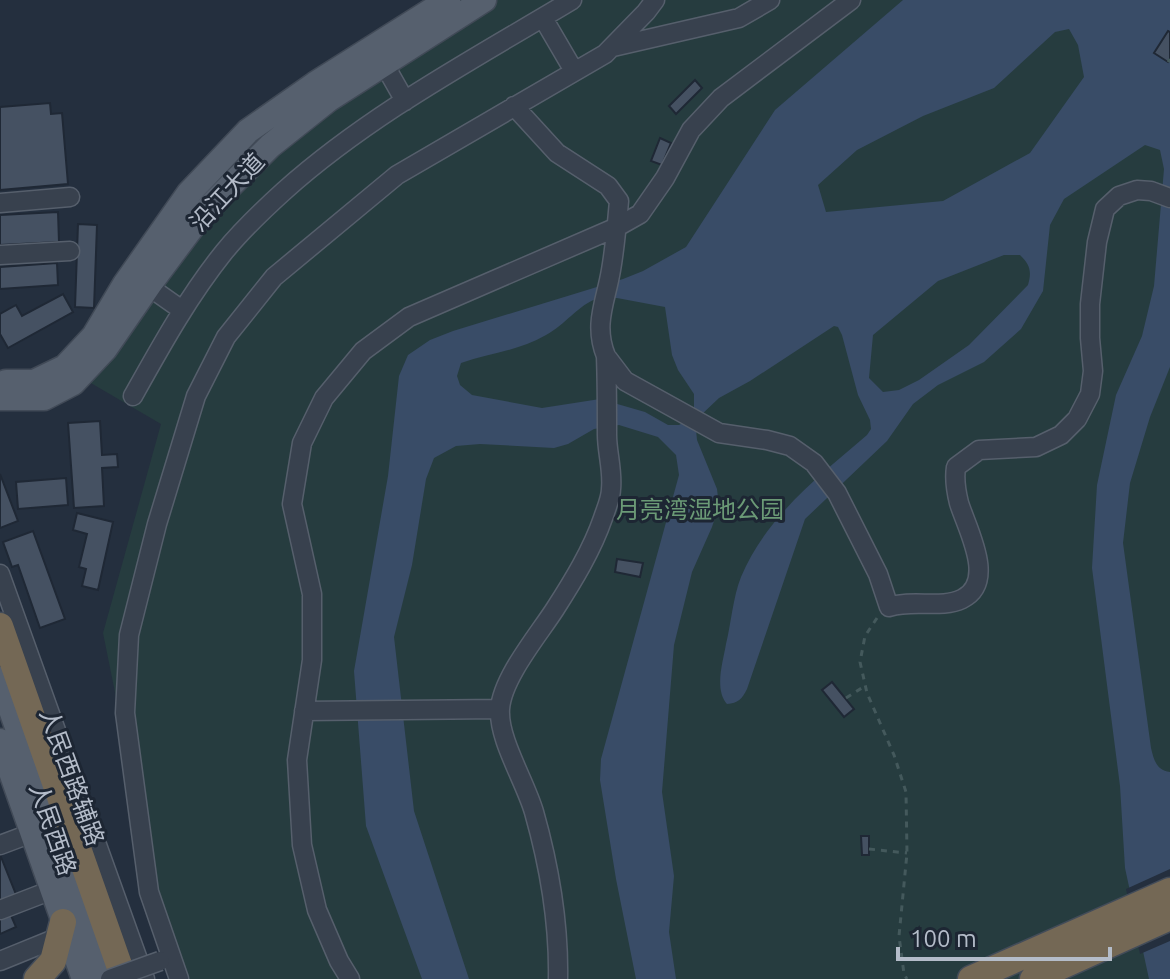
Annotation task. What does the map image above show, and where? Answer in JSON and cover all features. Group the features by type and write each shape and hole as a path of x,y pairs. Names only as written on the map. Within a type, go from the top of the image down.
{"highway":[{"path":"0,626 124,979"},
{"path":"971,979 1170,891"},
{"path":"1033,979 1170,917"},
{"path":"37,979 53,961 61,929"}],"main road":[{"name":"沿江大道","path":"0,398 44,398 73,383 105,349 189,193 248,131 315,84 448,0"},
{"name":"沿江大道","path":"0,382 34,382 65,367 202,214 270,146 328,100 484,0"},
{"name":"人民西路","path":"0,679 108,979"},
{"name":"人民西路","path":"0,741 52,890 61,929 84,979"}],"street":[{"path":"133,396 182,310 225,251 264,209 333,150 405,101 572,0"},
{"path":"613,47 739,18 770,0"},
{"path":"350,979 317,910 302,845 297,760 312,660 312,594 292,504 302,443 324,398 363,351 409,317 617,227 640,214 665,178 691,130 721,98 851,0"},
{"path":"179,979 149,892 125,713 129,635 157,524 196,396 226,337 274,277 397,175 605,54 649,2"},
{"path":"543,18 574,71"},
{"path":"384,64 405,101"},
{"path":"514,106 557,153 608,186 619,201 611,271 599,331 606,356 625,381 719,433 790,446 814,463 837,493 878,574 889,607 914,602 953,602 965,598 973,589 979,575 978,559 959,503 954,481 956,467 979,450 1036,447 1061,435 1077,419 1090,394 1093,371 1090,304 1097,242 1105,209 1119,196 1137,190 1170,198"},
{"path":"0,203 70,197"},
{"path":"0,255 70,251"},
{"path":"140,281 182,310"},
{"path":"558,979 558,956 543,851 525,784 505,741 500,709 507,686 531,642 582,564 603,519 611,490 606,356"},
{"name":"人民西路辅路","path":"0,574 145,979"},
{"path":"304,711 500,709"},
{"path":"0,845 32,833"},
{"path":"108,979 163,970 136,892 136,881 146,869"},
{"path":"0,910 52,890"},
{"path":"0,961 61,929"}],"path":[{"path":"889,607 875,619 865,636 860,662 865,686 906,792 907,853 899,936 907,979"},
{"path":"846,698 865,686"},
{"path":"869,849 907,853"}],"green space":[{"name":"月亮湾湿地公园","path":"461,0 1170,0 1170,979 179,979 174,969 137,801 103,633 161,424 72,372 259,137"}],"water":[{"path":"903,0 1170,0 1170,367 1150,417 1130,483 1123,543 1151,748 1159,767 1170,772 1170,979 1149,979 1125,868 1120,786 1092,568 1097,485 1116,395 1142,336 1154,286 1164,169 1160,150 1145,145 1064,199 1050,225 1043,291 1021,329 984,362 938,385 913,404 887,441 805,519 747,689 739,700 727,704 721,691 722,667 736,593 752,555 764,535 795,499 871,429 842,335 834,326 719,398 700,416 697,440 717,489 719,506 692,572 674,645 662,792 674,876 669,932 676,979 636,979 600,780 601,759 679,475 676,455 658,437 619,425 594,429 554,448 480,444 456,446 434,458 426,479 412,565 394,637 414,811 469,979 422,979 366,826 354,671 388,476 399,376 408,355 430,340 623,279 686,247 775,110","holes":["1069,29 1078,45 1084,77 1030,153 943,201 826,212 818,185 857,150 923,116 994,88 1055,32","1004,255 1020,255 1030,272 1028,285 969,345 919,380 899,390 883,392 869,378 873,335 938,281","617,298 665,307 672,355 694,394 694,407 686,421 668,425 645,412 600,399 542,408 472,395 460,385 457,376 461,363 535,340 553,331 591,301"]}],"pier":[{"path":"1170,869 1170,941 1140,954 1126,889"}],"building":[{"path":"1168,31 1170,59 1168,62 1154,53"},
{"path":"695,80 702,88 676,114 669,106"},
{"path":"50,103 51,114 62,113 68,184 0,190 0,107"},
{"path":"660,138 671,143 662,165 651,161"},
{"path":"58,212 59,242 0,245 0,215"},
{"path":"78,224 97,225 94,308 75,307"},
{"path":"57,263 58,285 0,289 0,267"},
{"path":"63,294 73,312 8,348 0,334 0,314 16,305 22,316"},
{"path":"100,421 102,455 117,454 118,467 102,468 104,506 74,508 68,423"},
{"path":"0,474 18,521 0,528"},
{"path":"66,478 68,505 18,509 16,482"},
{"path":"77,513 113,522 98,590 82,586 86,569 79,567 87,534 73,530"},
{"path":"33,531 65,619 40,628 18,565 12,567 3,542"},
{"path":"617,559 643,563 640,577 615,572"},
{"path":"832,682 854,709 844,717 822,690"},
{"path":"861,836 869,836 869,855 862,855"},
{"path":"0,858 17,897 0,904"},
{"path":"10,913 16,927 0,934 0,917"}]}
